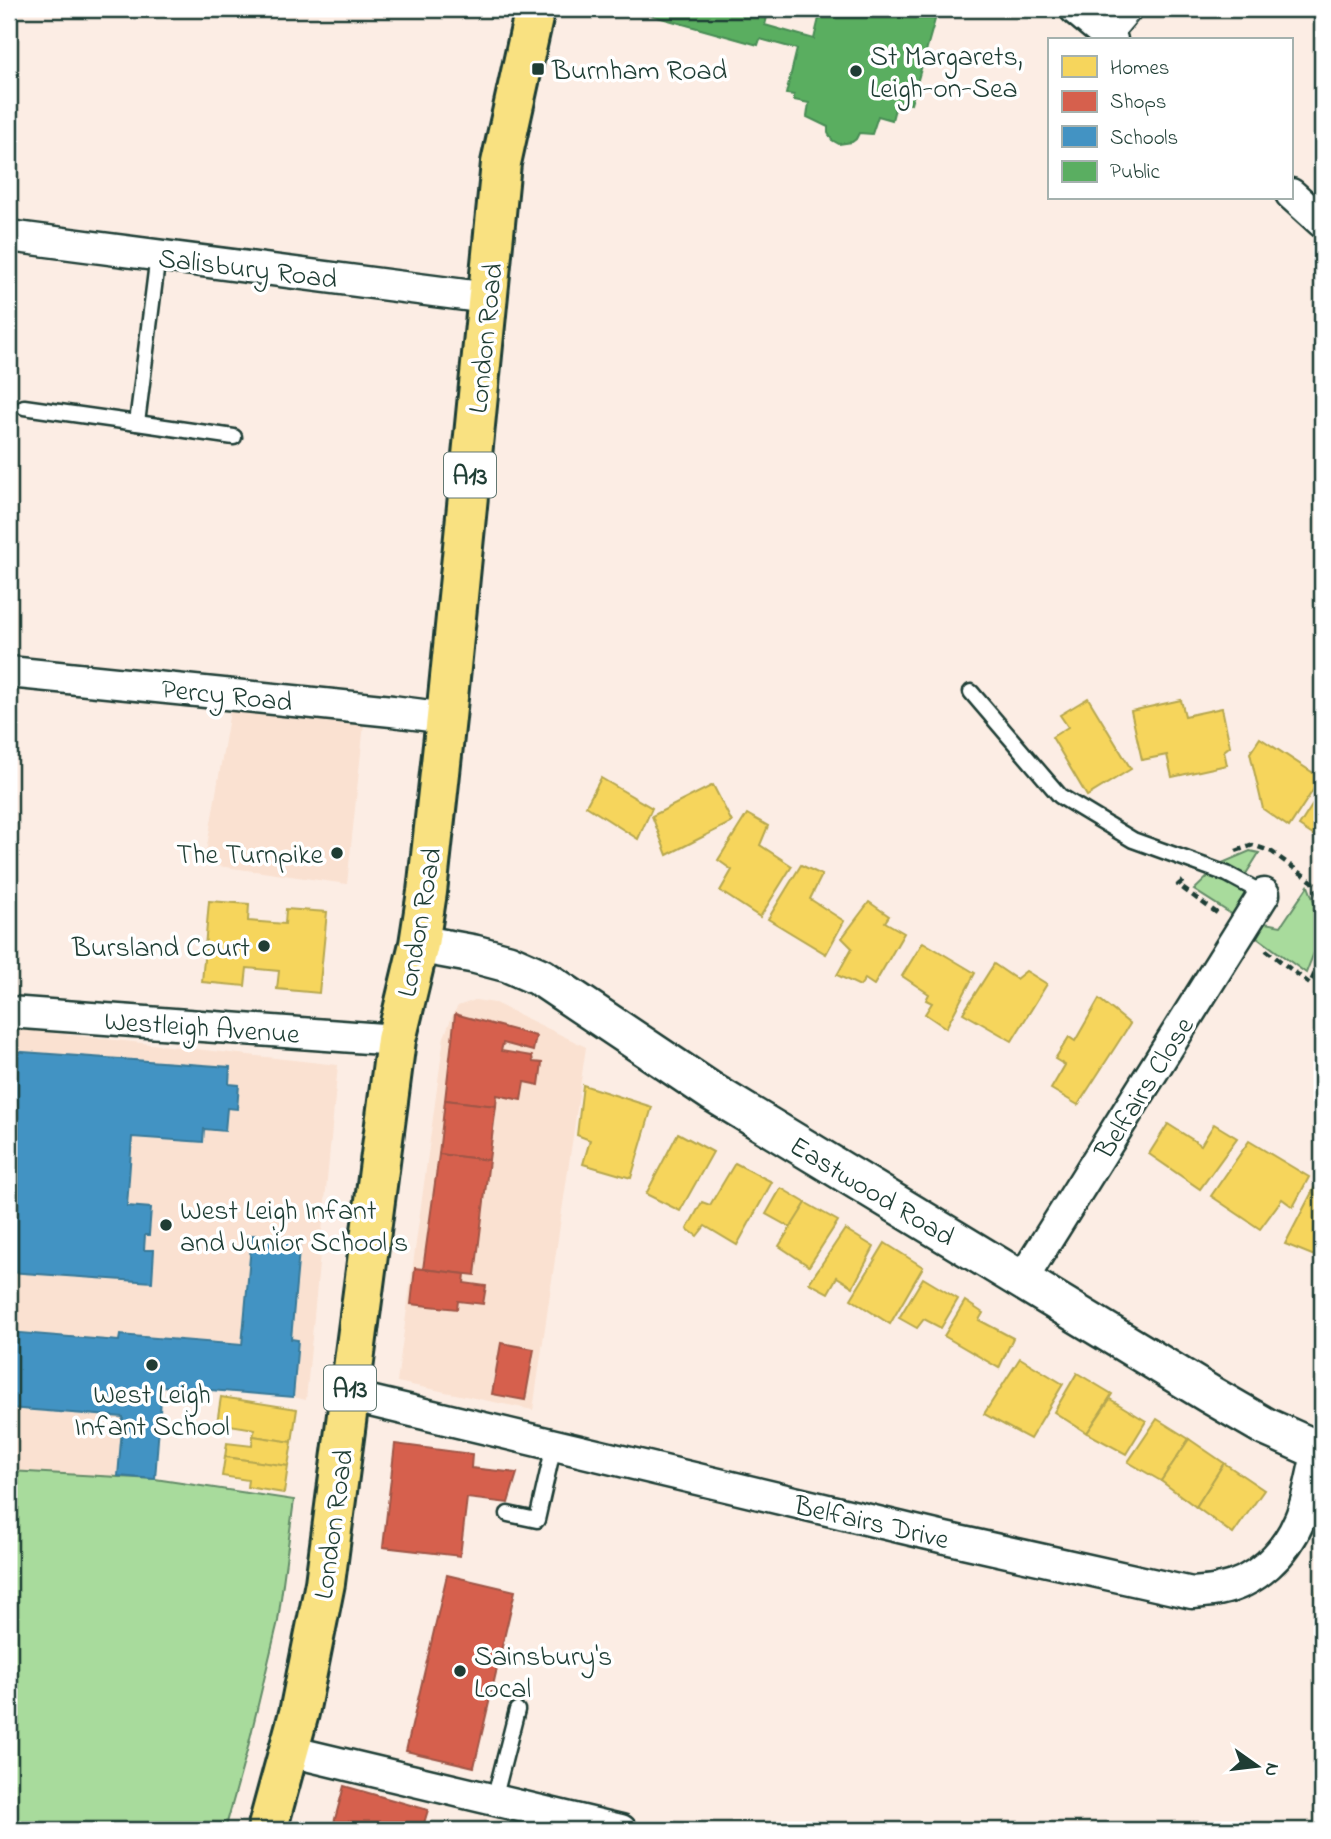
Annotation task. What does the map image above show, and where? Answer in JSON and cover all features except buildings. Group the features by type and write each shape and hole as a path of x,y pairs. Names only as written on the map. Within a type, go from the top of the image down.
{"main road":[{"name":"London Road","path":"267,1830 289,1751 325,1583 396,1040 419,944 427,892 501,163 536,9"}],"street":[{"path":"1075,9 1109,37 1126,9"},
{"path":"1292,195 1322,222"},
{"name":"Salisbury Road","path":"9,236 488,298"},
{"name":"Percy Road","path":"9,672 446,718"},
{"name":"Belfairs Close","path":"1022,1280 1264,894"},
{"name":"Eastwood Road","path":"419,944 508,963 542,978 712,1093 1209,1394 1266,1427 1320,1451"},
{"name":"Westleigh Avenue","path":"9,1012 396,1040"},
{"name":"Belfairs Drive","path":"349,1396 958,1541 1192,1593 1220,1590 1250,1579 1269,1565 1285,1546 1300,1518 1320,1451"},
{"path":"289,1751 621,1830"}],"lane":[{"path":"137,423 158,255"},
{"path":"24,407 234,437"},
{"path":"971,692 1060,796 1133,840 1227,874 1264,894"},
{"path":"508,1514 537,1520 554,1445"},
{"path":"494,1800 517,1710"}],"path":[{"path":"1241,930 1310,984 1322,957"}],"shaded area":[{"path":"230,711 364,724 347,884 204,864"},
{"path":"475,1000 495,1003 586,1047 533,1410 397,1382 444,1037 458,1006"},
{"name":"West Leigh Infant and Junior School s","path":"9,1028 338,1065 306,1400 163,1386 155,1479 9,1471"}],"green space":[{"path":"1250,851 1259,853 1239,885 1253,898 1241,920 1194,890 1222,863"},
{"path":"1308,886 1322,922 1322,932 1306,973 1257,937 1265,923 1281,926"},
{"path":"9,1471 155,1479 294,1500 278,1621 225,1830 9,1830"}],"place":[{"name":"Burnham Road","path":"538,69"},
{"name":"St Margarets, Leigh-on-Sea","path":"856,71"},
{"name":"The Turnpike","path":"337,853"},
{"name":"Bursland Court","path":"264,946"},
{"name":"West Leigh Infant and Junior School s","path":"166,1225"},
{"name":"West Leigh Infant School","path":"152,1365"},
{"name":"Sainsbury's Local","path":"460,1671"}]}
